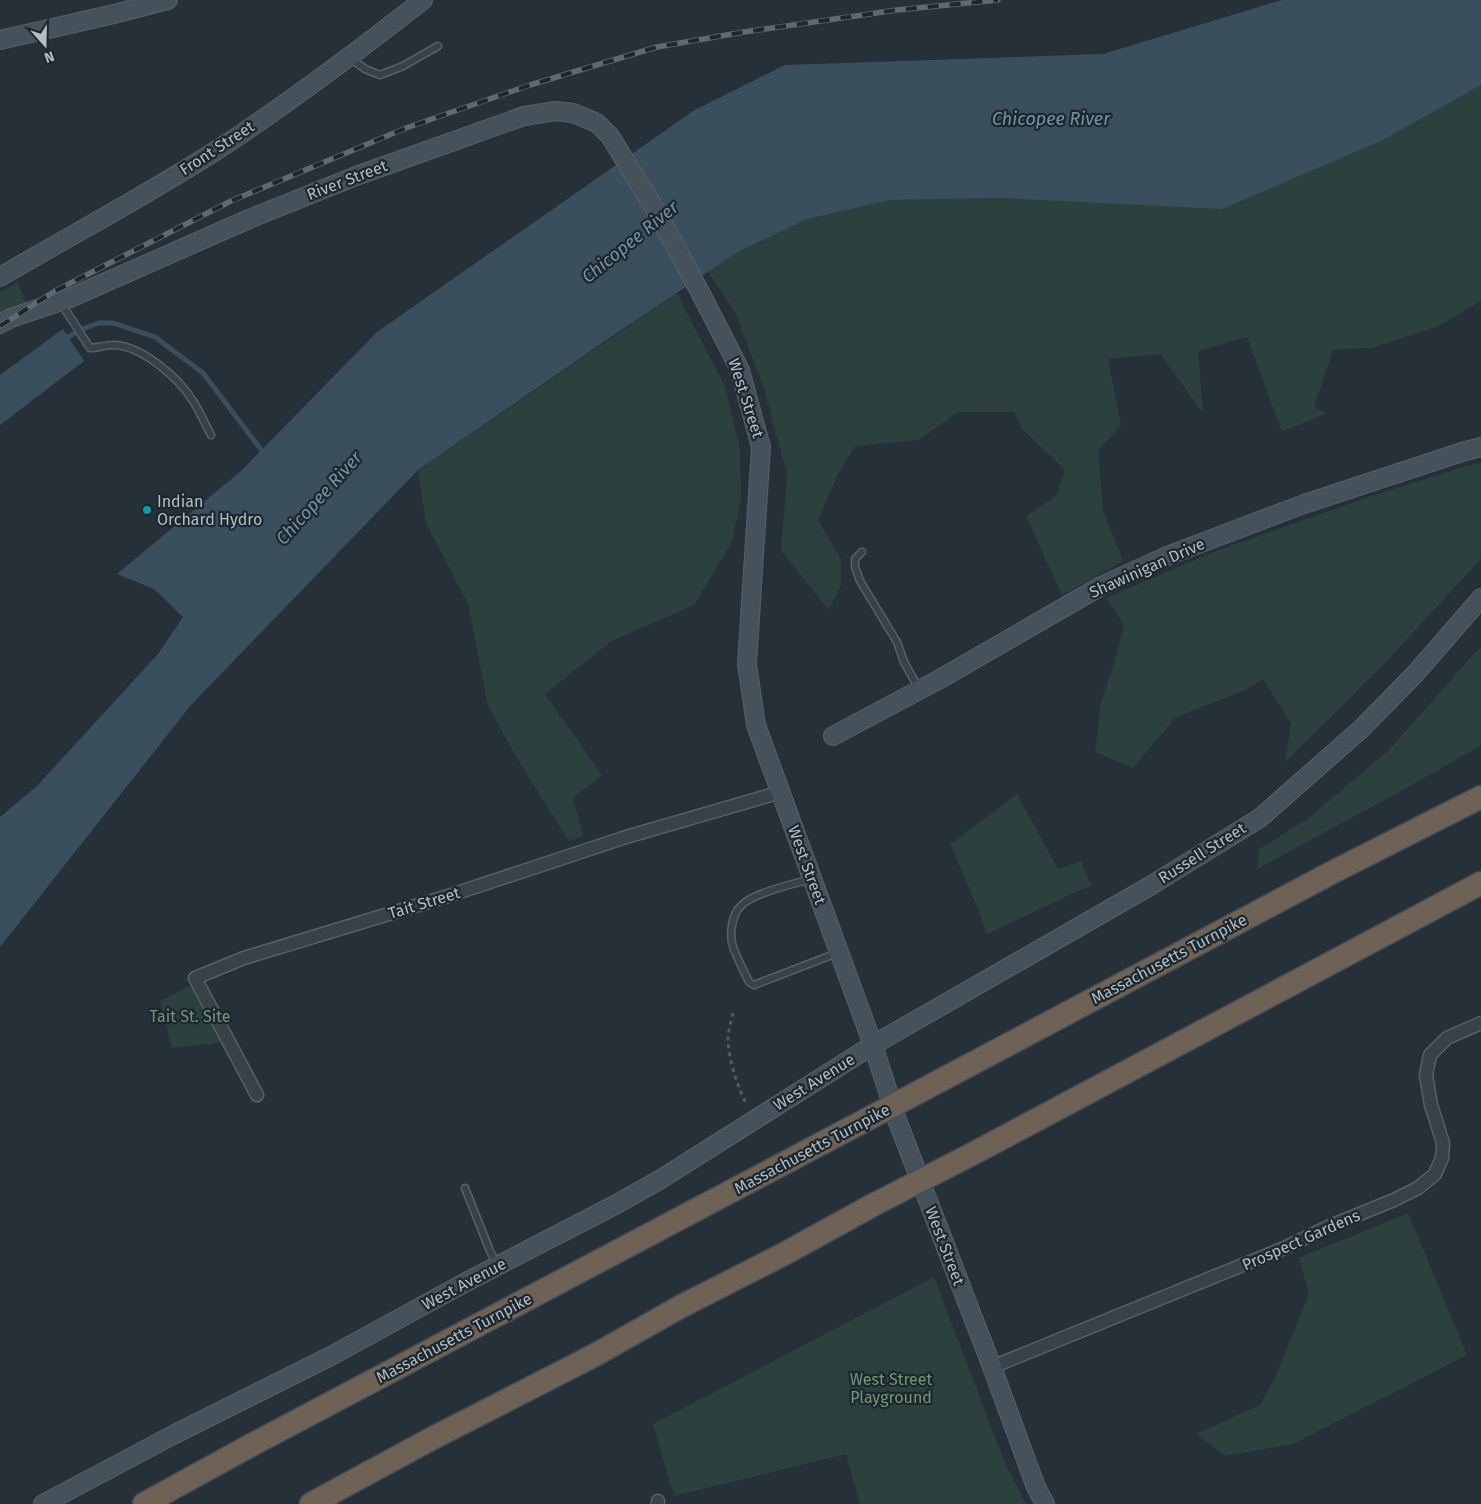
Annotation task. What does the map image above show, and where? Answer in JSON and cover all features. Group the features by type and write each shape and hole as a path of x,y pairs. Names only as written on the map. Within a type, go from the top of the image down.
{"highway":[{"name":"Massachusetts Turnpike","path":"144,1504 1333,872 1481,797"},
{"path":"311,1504 448,1430 595,1355 680,1307 784,1254 1481,883"}],"main road":[{"path":"0,40 114,14 150,2 168,0"},
{"name":"Front Street","path":"0,277 220,148 349,57 423,0"},
{"name":"River Street","path":"0,324 12,318 60,302 249,219 356,176 524,116 556,111 582,116 597,124 610,136 659,216"},
{"name":"West Street","path":"659,216 740,370 762,447 747,664 756,724 873,1044 897,1120 1044,1504"},
{"name":"Shawinigan Drive","path":"833,736 919,690 1101,586 1167,556 1304,504 1481,447"},
{"name":"Russell Street","path":"873,1044 1150,886 1260,818 1362,729 1416,673 1481,598"},
{"name":"West Avenue","path":"43,1504 331,1356 662,1179 873,1044"}],"street":[{"name":"Tait Street","path":"257,1095 195,978 244,958 448,896 626,837 781,792"},
{"name":"Prospect Gardens","path":"992,1367 1282,1249 1418,1188 1435,1174 1442,1158 1443,1143 1431,1105 1426,1075 1430,1055 1447,1038 1481,1023"}],"lane":[{"path":"349,57 365,69 380,75 403,66 438,46"},
{"path":"60,302 90,348 112,345 130,348 150,359 176,380 193,400 211,435"},
{"path":"862,552 855,559 855,567 860,581 897,642 904,662 919,690"},
{"path":"812,879 767,892 742,904 738,908 734,920 731,933 732,944 749,982 754,985 839,952"},
{"path":"465,1188 497,1266"}],"path":[{"path":"733,1013 729,1030 729,1048 740,1090 754,1120"}],"green space":[{"path":"1481,85 1481,301 1439,326 1372,348 1333,350 1314,407 1327,413 1282,432 1247,337 1198,351 1203,413 1160,354 1108,359 1121,425 1098,451 1103,510 1123,561 1062,595 1026,516 1056,496 1065,470 1021,428 1014,412 958,412 919,440 855,446 838,474 818,520 841,559 841,585 829,610 781,551 787,474 764,388 735,312 708,272 736,253 807,219 890,200 1002,198 1382,140"},
{"path":"17,282 28,306 0,318 0,292"},
{"path":"677,293 725,387 740,449 741,499 732,542 694,605 612,641 545,694 602,775 573,798 583,836 569,841 518,760 488,706 468,604 426,523 418,470"},
{"path":"1481,463 1481,559 1384,664 1285,762 1291,723 1263,679 1248,689 1176,717 1133,768 1095,752 1101,702 1124,625 1106,598 1213,552 1366,498 1465,466"},
{"path":"1481,646 1481,745 1414,784 1257,869 1259,849 1307,819 1388,751"},
{"path":"1017,794 1058,869 1081,861 1091,885 987,934 950,844"},
{"name":"Tait St. Site","path":"205,978 226,1042 172,1048 160,1001"},
{"path":"1408,1213 1467,1355 1293,1444 1225,1456 1196,1434 1260,1405 1276,1375 1309,1294 1299,1258"},
{"name":"West Street Playground","path":"934,1277 1004,1461 1026,1504 860,1504 846,1454 674,1496 653,1424"}],"water":[{"name":"Chicopee River","path":"1282,0 1481,0 1481,85 1383,140 1222,209 1002,198 890,200 807,219 736,253 418,470 191,705 0,947 0,817 37,786 158,654 183,617 154,589 117,574 241,471 377,332 693,111 785,65 1103,54"},
{"path":"63,329 84,361 0,425 0,375"}],"waterway":[{"path":"64,339 99,323 113,323 155,337 203,373 265,455"}],"railway":[{"path":"0,326 55,291 231,201 406,128 530,85 657,47 744,32 897,10 998,0"}],"place":[{"name":"Indian Orchard Hydro","path":"147,510"}]}
